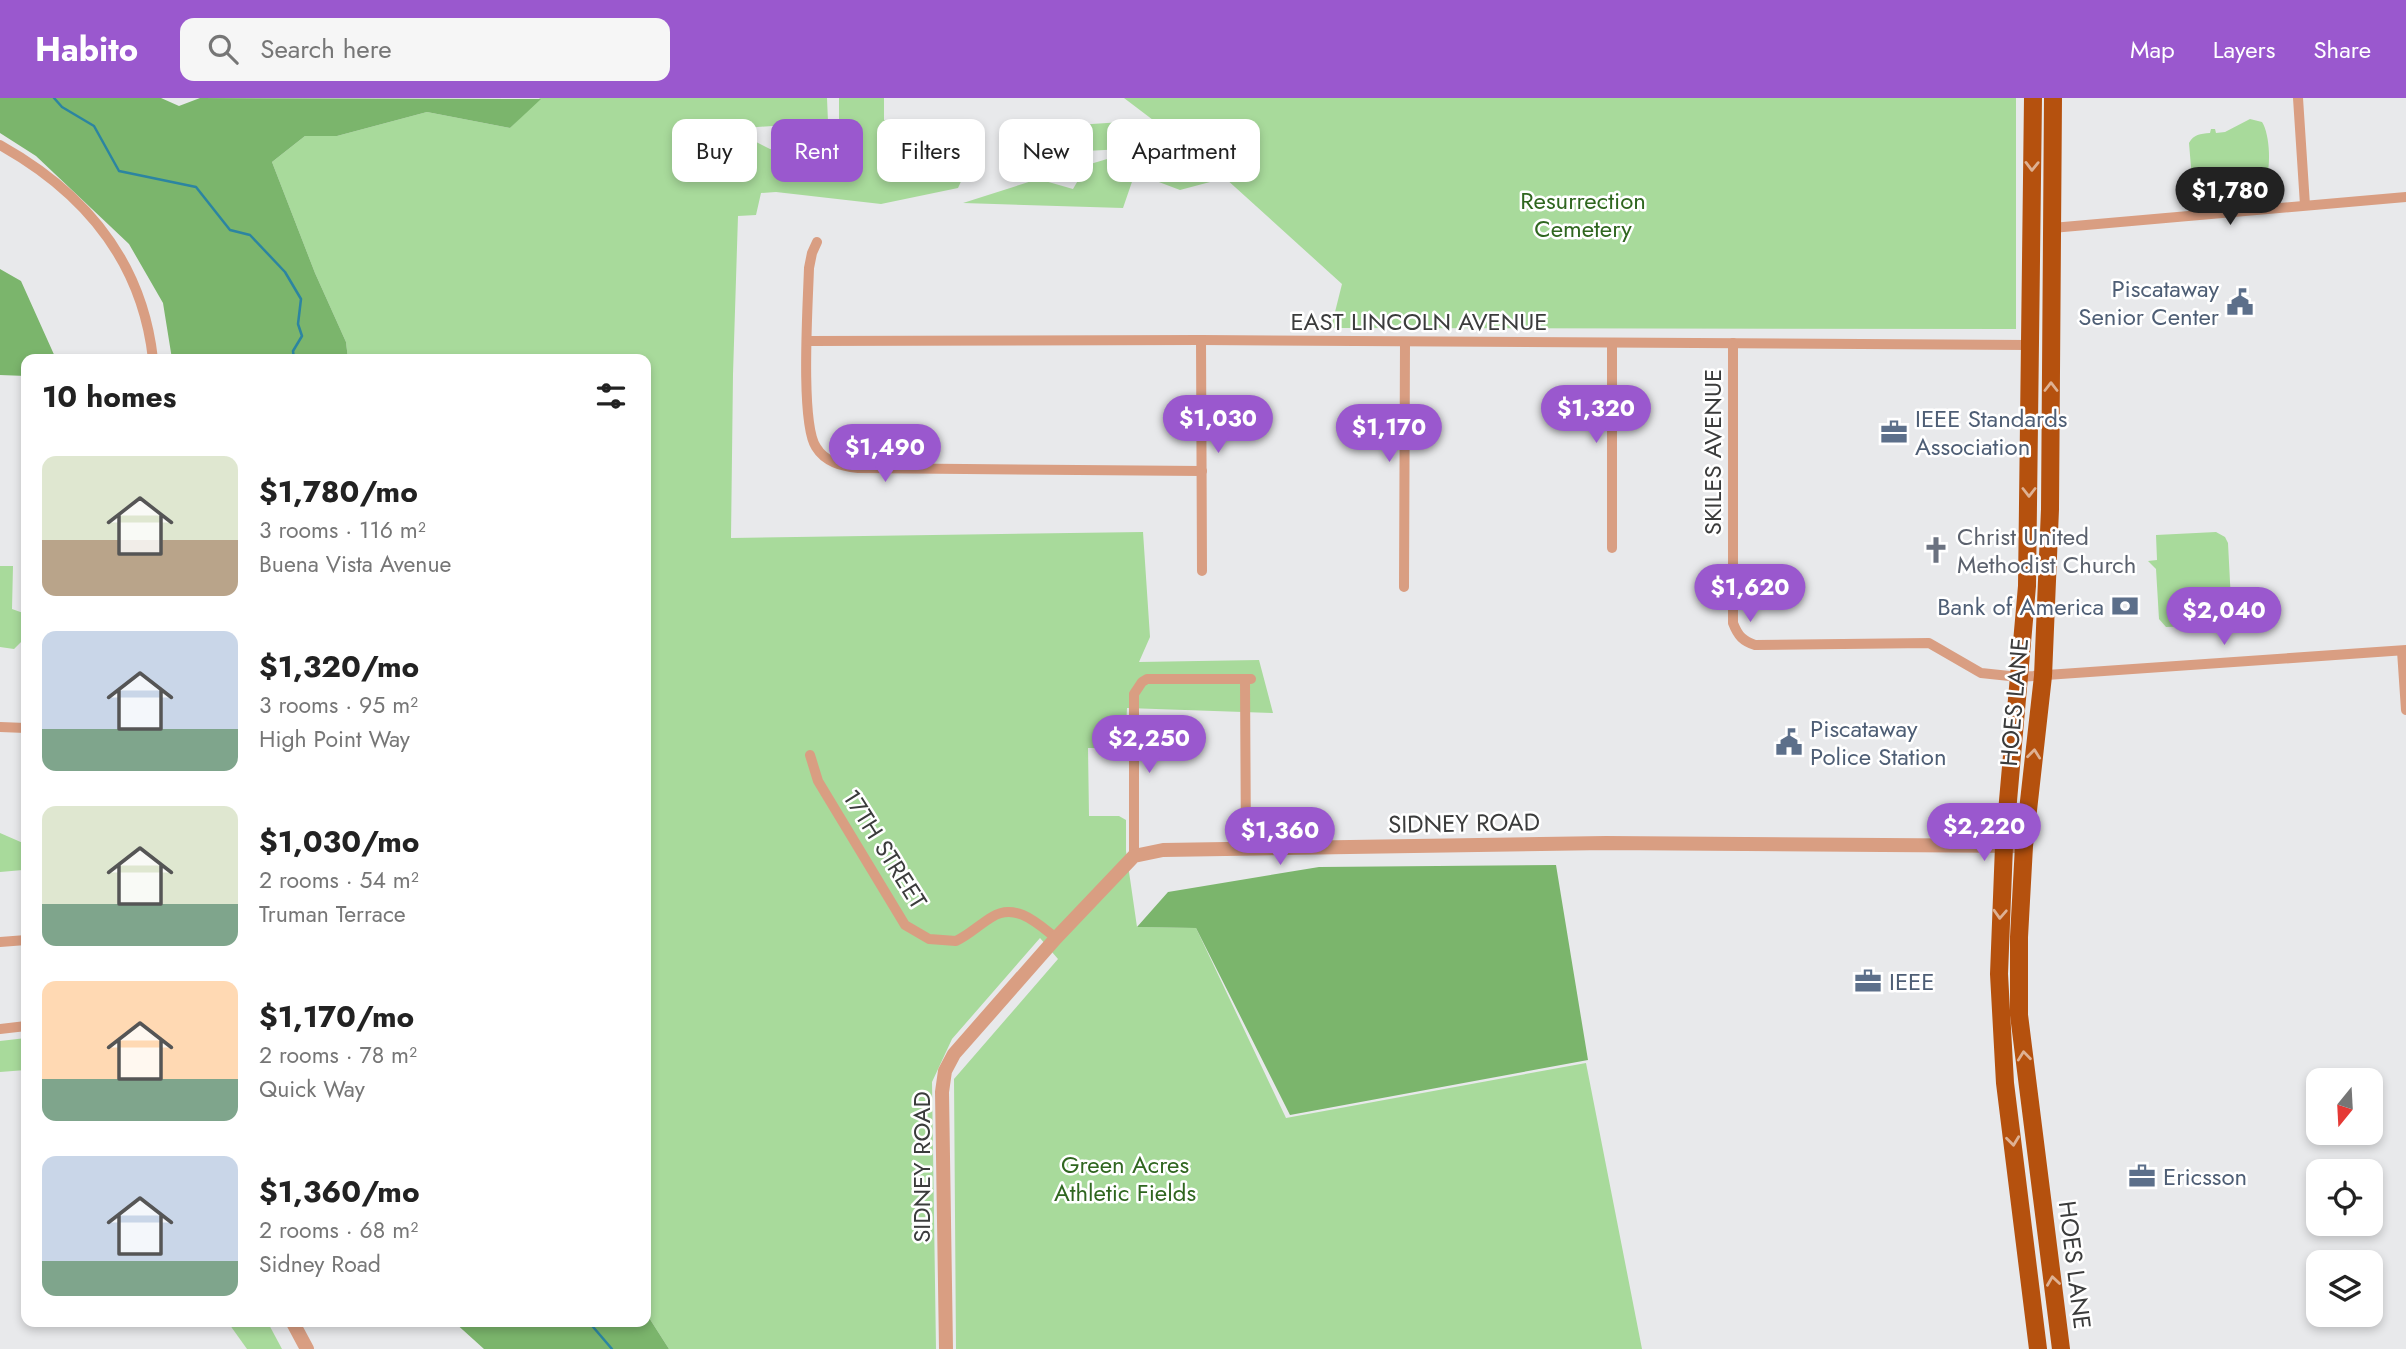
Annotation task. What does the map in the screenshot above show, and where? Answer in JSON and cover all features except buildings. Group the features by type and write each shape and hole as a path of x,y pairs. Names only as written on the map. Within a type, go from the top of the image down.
{"highway":[{"name":"HOES LANE","path":"2033,98 2028,586 2004,846 1999,974 2005,1083 2038,1349"},
{"name":"HOES LANE","path":"2053,98 2050,509 2043,676 2024,846 2019,1015 2061,1349"}],"street":[{"path":"2298,98 2305,205"},
{"path":"0,145 34,164 68,191 108,237 136,287 152,354"},
{"path":"2052,228 2406,197"},
{"path":"817,242 809,268 807,416 816,447 833,463 858,468 1202,471"},
{"name":"EAST LINCOLN AVENUE","path":"808,341 1201,340 2029,345"},
{"path":"1201,340 1202,571"},
{"path":"1404,587 1405,342"},
{"path":"1612,343 1612,548"},
{"name":"SKILES AVENUE","path":"1733,343 1733,623 1744,642 1755,645 1928,643 1981,673 2019,677 2404,651"},
{"path":"2404,651 2406,710"},
{"path":"1134,856 1134,694 1147,679 1248,679 1246,850"},
{"path":"0,727 21,728"},
{"name":"17TH STREET","path":"810,755 818,781 905,925 929,939 956,942 993,916 1013,912 1027,916 1056,938"},
{"name":"SIDNEY ROAD","path":"946,1349 942,1092 945,1071 954,1054 1056,938 1134,856 1163,850 1606,843 2024,846"},
{"path":"0,942 21,940"},
{"path":"0,1029 21,1027"},
{"path":"295,1327 307,1349"}],"green space":[{"path":"0,98 161,98 179,106 200,98 541,99 510,128 427,112 337,136 305,136 272,162 315,273 346,342 347,354 171,354 163,303 129,244 36,156 0,133"},
{"name":"Green Acres Athletic Fields","path":"540,98 827,98 828,119 771,119 771,126 757,127 757,119 672,119 672,182 757,182 757,142 771,149 771,182 863,182 863,119 839,119 839,98 884,98 884,119 877,119 877,182 961,182 958,188 881,204 776,192 761,193 756,215 738,216 731,538 1143,532 1150,637 1139,662 1259,660 1273,713 1127,708 1125,745 1118,748 1088,748 1089,816 1119,816 1126,820 1126,851 1137,927 1196,928 1286,1118 1586,1063 1642,1349 956,1349 954,1079 1058,959 1040,938 952,1039 932,1082 936,1349 669,1349 651,1321 651,354 347,354 346,342 315,273 272,162 305,136 337,136 427,112 510,128"},
{"name":"Resurrection Cemetery","path":"1124,98 2016,98 2016,329 1331,328 1342,284 1229,182 1260,182 1260,119 1152,119"},
{"path":"2250,119 2262,122 2269,153 2264,184 2254,190 2237,192 2236,189 2205,192 2209,186 2199,179 2193,186 2195,182 2192,179 2189,143 2193,138 2210,133 2211,129 2215,129 2216,133 2225,132"},
{"name":"Resurrection Cemetery","path":"1107,123 1107,150 1093,151 1093,124"},
{"name":"Resurrection Cemetery","path":"1107,159 1107,182 1132,182 1123,208 963,203 1029,182 1048,182 1073,189 1077,182 1093,182 1093,163"},
{"name":"Resurrection Cemetery","path":"1159,182 1210,182 1180,190"},
{"path":"0,269 21,281 54,354 21,354 21,376 0,375"},
{"path":"2216,532 2225,537 2228,543 2232,621 2226,625 2166,627 2159,619 2156,569 2148,561 2157,560 2156,535"},
{"path":"0,566 13,566 12,609 21,612 21,642 14,649 0,647"},
{"path":"0,833 21,842 21,870 0,872"},
{"path":"1556,865 1588,1060 1290,1115 1196,928 1137,927 1168,892 1319,867"},
{"path":"21,1039 21,1070 0,1072 0,1041"},
{"path":"651,1321 669,1349 484,1349 460,1327 651,1327"},
{"path":"231,1327 270,1327 282,1349 247,1349"}],"waterway":[{"path":"54,98 62,107 94,126 119,171 196,187 230,230 250,235 285,272 301,299 298,324 302,336 293,354"},
{"path":"593,1327 612,1349"}],"place":[{"name":"Piscataway Senior Center","path":"2240,302"},
{"name":"IEEE Standards Association","path":"1894,432"},
{"name":"Christ United Methodist Church","path":"1936,550"},
{"name":"Bank of America","path":"2125,606"},
{"name":"Piscataway Police Station","path":"1789,742"},
{"name":"IEEE","path":"1868,981"},
{"name":"Ericsson","path":"2142,1176"}]}
